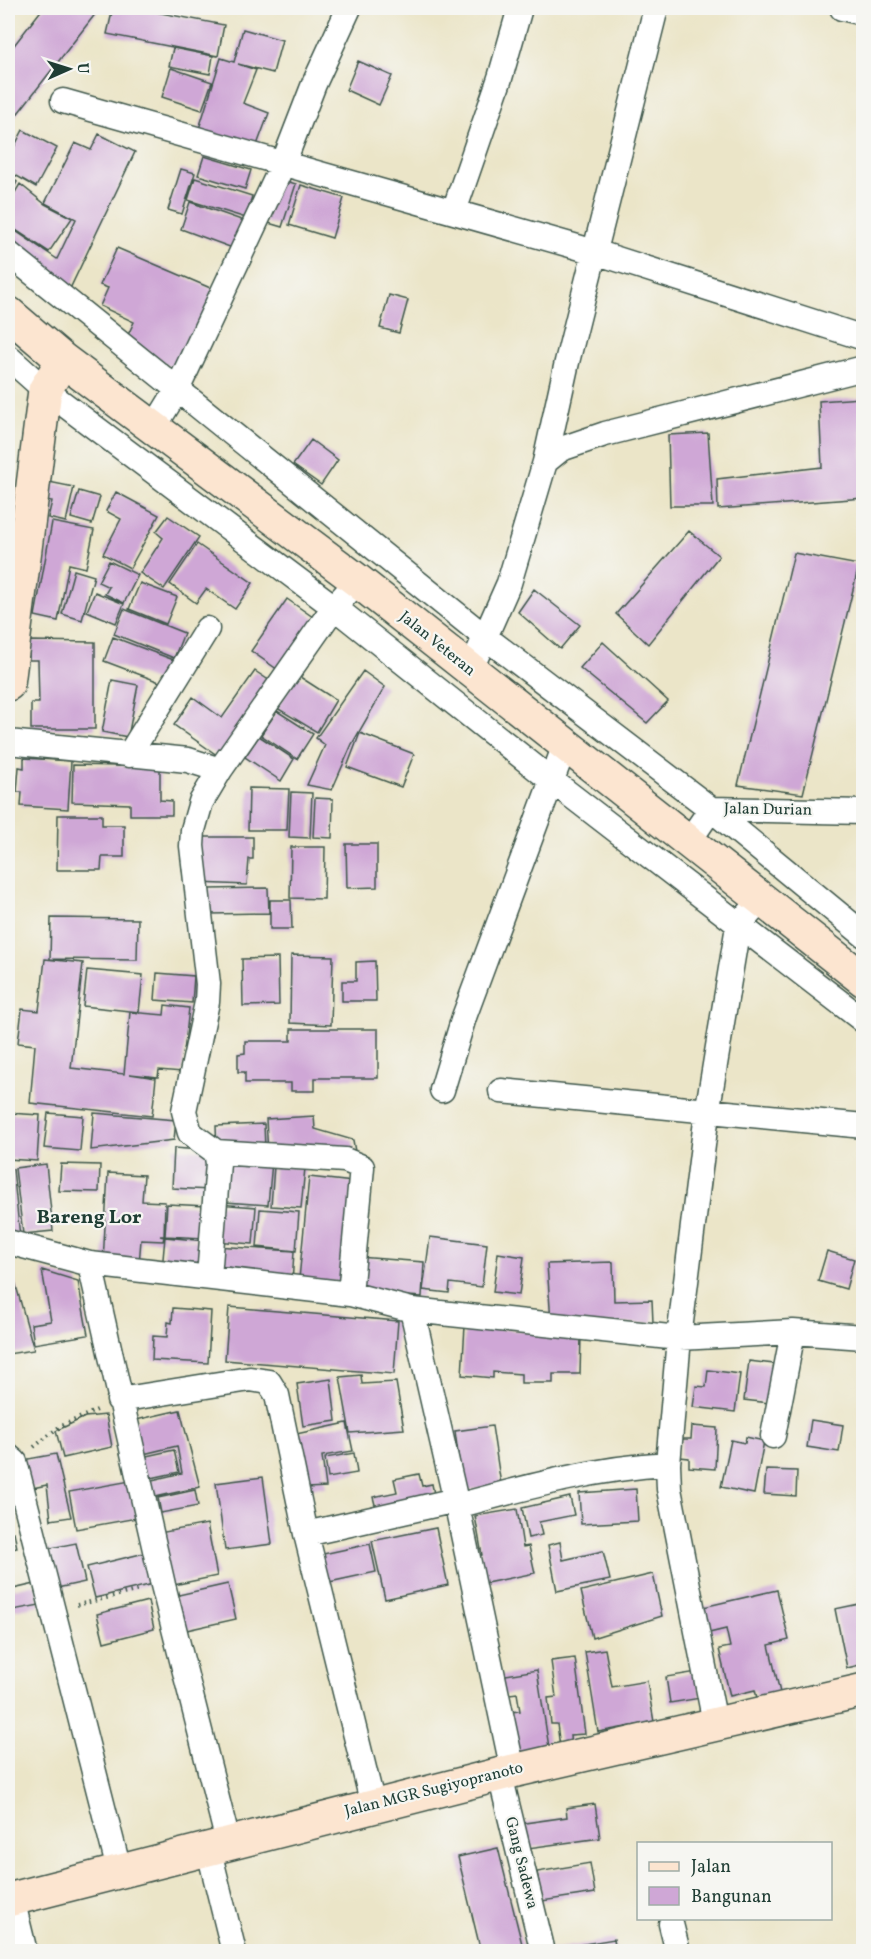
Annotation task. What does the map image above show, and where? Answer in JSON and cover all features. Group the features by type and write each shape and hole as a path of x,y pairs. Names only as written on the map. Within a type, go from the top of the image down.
{"street":[{"path":"155,426 177,390 283,164 314,84 349,8"},
{"path":"454,211 500,78 520,8"},
{"path":"470,670 519,555 656,8"},
{"path":"842,8 864,13"},
{"path":"63,101 595,252 864,338"},
{"path":"8,253 485,637 711,809 864,935"},
{"name":"Jalan Veteran","path":"8,313 63,360 155,426 358,580 864,980"},
{"path":"8,357 45,390 334,607 551,780 864,1021"},
{"path":"8,684 45,390 63,360"},
{"path":"544,462 561,449 605,434 864,368"},
{"path":"350,1294 362,1167 345,1160 216,1152 189,1133 184,1111 207,1002 208,984 192,846 193,830 201,802 220,770 334,607 358,580"},
{"path":"129,755 207,629"},
{"path":"8,742 188,760 220,770"},
{"path":"442,1090 464,1017 565,745"},
{"name":"Jalan Durian","path":"689,841 711,809 864,812"},
{"path":"715,1723 669,1489 668,1464 679,1338 706,1113 738,926 762,899"},
{"path":"501,1091 706,1113 864,1126"},
{"path":"209,1277 218,1163 216,1152"},
{"path":"8,1242 90,1264 350,1294 412,1310 679,1338 793,1332 864,1337"},
{"path":"90,1264 119,1400 163,1585 218,1845 234,1952"},
{"name":"Gang Sadewa","path":"412,1310 456,1503 506,1773 543,1952"},
{"path":"773,1436 793,1332"},
{"path":"119,1400 201,1385 250,1379 269,1382 277,1395 306,1534 373,1805"},
{"path":"11,1459 53,1611 119,1870"},
{"path":"306,1534 456,1503 580,1474 620,1467 668,1464"},
{"name":"Jalan MGR Sugiyopranoto","path":"10,1900 373,1805 715,1723 864,1690"},
{"path":"10,1900 25,1952"},
{"path":"671,1924 678,1952"}],"path":[{"path":"11,1459 58,1427 119,1400"},
{"path":"53,1611 163,1585"}],"building":[{"path":"43,8 100,8 8,126 8,53"},
{"path":"113,8 135,8 224,25 218,56 107,34"},
{"path":"243,29 282,40 273,73 238,64 256,70 243,103 269,113 254,153 198,132 221,58 234,62"},
{"path":"173,48 213,56 210,74 169,66"},
{"path":"358,61 392,76 379,105 346,90"},
{"path":"171,68 212,82 202,110 162,97"},
{"path":"23,130 57,148 36,187 8,171 8,159"},
{"path":"99,134 135,152 67,295 8,252 8,226 57,259 76,219 45,203 75,143 91,150"},
{"path":"204,156 251,170 245,189 198,175"},
{"path":"181,169 195,173 182,214 168,210"},
{"path":"8,174 17,182 8,198"},
{"path":"195,178 252,196 246,218 188,200"},
{"path":"279,179 296,184 282,227 265,222"},
{"path":"20,184 45,204 72,218 49,252 8,225 8,204"},
{"path":"301,185 344,198 332,238 289,225"},
{"path":"190,202 247,222 238,250 181,229"},
{"path":"117,248 215,290 178,373 127,337 134,322 100,306 108,288 100,285"},
{"path":"389,295 408,300 399,333 380,328"},
{"path":"861,398 864,498 718,509 717,479 822,467 819,401"},
{"path":"708,433 713,506 670,506 668,435"},
{"path":"311,440 338,460 321,485 293,465"},
{"path":"44,481 74,487 66,522 48,518 52,501 40,499"},
{"path":"79,491 100,497 92,524 71,518"},
{"path":"116,492 159,515 130,568 103,554 121,519 106,511"},
{"path":"168,516 199,537 164,589 140,573 163,538 156,532"},
{"path":"52,522 94,530 86,568 69,564 58,621 35,616"},
{"path":"689,531 719,556 648,644 616,614"},
{"path":"197,544 253,583 235,609 206,589 196,603 170,584"},
{"path":"794,553 859,565 803,794 738,785"},
{"path":"109,561 138,575 124,603 105,594 109,587 98,582"},
{"path":"74,570 94,576 82,620 62,614"},
{"path":"140,583 177,597 166,624 129,609"},
{"path":"534,589 580,625 560,649 518,612"},
{"path":"95,592 124,604 116,623 87,611"},
{"path":"287,599 320,622 284,674 251,651"},
{"path":"124,609 184,633 174,658 114,634"},
{"path":"113,637 179,662 170,686 104,661"},
{"path":"29,641 95,642 95,729 31,729 31,703 39,703 38,660 29,660"},
{"path":"603,642 668,701 647,723 580,668"},
{"path":"255,671 276,685 224,760 174,725 193,697 222,718"},
{"path":"363,671 385,687 352,744 332,790 307,785 325,745 316,738"},
{"path":"297,675 336,700 317,732 277,708"},
{"path":"112,680 138,685 128,737 102,732"},
{"path":"277,711 313,734 297,759 261,735"},
{"path":"360,733 414,754 401,787 347,767"},
{"path":"259,736 294,759 281,781 245,757"},
{"path":"24,758 71,761 68,809 21,806 22,792 17,792 19,767 24,768"},
{"path":"73,765 160,767 160,800 172,801 172,815 130,815 130,804 72,802"},
{"path":"249,788 289,789 287,830 248,830"},
{"path":"291,792 312,793 310,838 289,837"},
{"path":"315,798 333,799 332,838 313,837"},
{"path":"58,815 102,815 102,825 124,825 124,857 102,857 101,870 57,870"},
{"path":"198,837 253,837 253,859 249,859 247,885 199,883"},
{"path":"346,844 377,844 377,887 347,888"},
{"path":"291,847 325,847 324,899 290,898"},
{"path":"268,888 269,913 210,914 209,889"},
{"path":"270,900 291,900 292,929 270,929"},
{"path":"51,918 138,919 137,960 50,959"},
{"path":"291,955 333,956 331,1025 290,1023"},
{"path":"278,958 279,1005 243,1006 242,959"},
{"path":"45,959 83,963 71,1068 124,1074 130,1012 164,1015 165,1005 189,1008 182,1072 159,1070 158,1077 130,1074 156,1078 152,1116 30,1103 35,1045 18,1043 22,1009 39,1011"},
{"path":"375,961 376,1001 342,1001 342,981 356,981 356,962"},
{"path":"87,970 143,975 139,1012 83,1006"},
{"path":"157,973 194,976 192,1003 155,1000"},
{"path":"291,1029 378,1029 378,1078 315,1078 315,1091 291,1091 291,1083 245,1083 245,1072 238,1072 238,1054 245,1053 245,1041 291,1041"},
{"path":"8,1113 40,1115 37,1161 8,1159"},
{"path":"48,1113 83,1116 80,1151 44,1148"},
{"path":"94,1113 176,1120 174,1140 91,1150"},
{"path":"314,1116 315,1129 353,1140 356,1157 268,1154 266,1119"},
{"path":"264,1124 265,1149 217,1151 216,1126"},
{"path":"174,1148 212,1151 210,1190 172,1188"},
{"path":"221,1158 272,1162 268,1205 226,1202"},
{"path":"46,1164 53,1231 23,1234 15,1168"},
{"path":"61,1164 100,1165 99,1192 59,1191"},
{"path":"274,1166 305,1168 301,1208 271,1206"},
{"path":"13,1169 20,1237 8,1235 8,1170"},
{"path":"108,1173 144,1175 142,1201 165,1202 164,1236 160,1236 164,1237 163,1241 141,1240 139,1264 103,1262"},
{"path":"309,1177 353,1182 343,1283 299,1279"},
{"path":"167,1204 206,1206 204,1238 165,1236"},
{"path":"218,1204 256,1207 253,1244 215,1241"},
{"path":"260,1209 299,1212 296,1251 257,1247"},
{"path":"165,1237 205,1241 202,1274 162,1270"},
{"path":"430,1237 487,1244 482,1287 450,1283 449,1293 423,1290"},
{"path":"215,1246 294,1251 292,1285 213,1275"},
{"path":"827,1251 854,1259 846,1289 818,1281"},
{"path":"498,1253 524,1257 519,1295 493,1292"},
{"path":"8,1257 34,1350 8,1354"},
{"path":"358,1257 424,1262 422,1297 355,1292"},
{"path":"864,1260 864,1286 856,1284"},
{"path":"613,1262 614,1301 652,1300 653,1323 587,1325 551,1322 547,1264"},
{"path":"42,1270 78,1281 88,1335 34,1344 31,1324 51,1321"},
{"path":"229,1307 398,1321 394,1374 225,1360"},
{"path":"173,1308 211,1311 208,1363 152,1360 153,1336 167,1337 168,1322 172,1323"},
{"path":"465,1326 581,1336 580,1374 553,1374 553,1383 521,1383 521,1374 493,1372 493,1378 462,1375"},
{"path":"749,1361 774,1364 769,1403 744,1400"},
{"path":"708,1370 740,1374 735,1412 693,1407 696,1386 706,1387"},
{"path":"361,1375 362,1384 396,1382 404,1429 350,1433 340,1377"},
{"path":"331,1379 336,1421 303,1426 297,1384"},
{"path":"180,1410 200,1487 151,1498 148,1481 182,1473 177,1446 135,1456 127,1422"},
{"path":"106,1415 112,1447 63,1458 56,1431 85,1417"},
{"path":"811,1420 843,1425 839,1452 807,1447"},
{"path":"347,1423 353,1451 322,1456 326,1487 307,1488 287,1436"},
{"path":"492,1426 501,1485 463,1491 455,1431"},
{"path":"692,1426 717,1428 715,1469 689,1467 689,1458 680,1457 682,1439 691,1439"},
{"path":"746,1437 764,1441 754,1494 721,1487 731,1440 745,1443"},
{"path":"174,1450 179,1472 142,1480 137,1458"},
{"path":"354,1453 357,1473 328,1478 325,1458"},
{"path":"56,1454 71,1517 51,1520 47,1485 23,1490 17,1461"},
{"path":"766,1470 797,1471 796,1496 764,1494"},
{"path":"419,1474 422,1486 432,1484 436,1504 378,1516 373,1497 397,1492 394,1479"},
{"path":"263,1477 272,1544 225,1550 216,1483"},
{"path":"130,1481 137,1518 76,1529 69,1492"},
{"path":"636,1489 638,1521 581,1524 579,1493"},
{"path":"195,1490 198,1506 161,1513 158,1498"},
{"path":"570,1497 574,1515 539,1522 542,1535 528,1538 522,1508"},
{"path":"517,1509 523,1547 529,1546 535,1573 481,1584 476,1557 482,1555 475,1516"},
{"path":"207,1524 217,1576 169,1586 159,1533"},
{"path":"436,1528 448,1585 385,1599 372,1541"},
{"path":"14,1532 17,1548 8,1550 8,1534"},
{"path":"560,1542 563,1560 603,1551 610,1580 557,1591 548,1545"},
{"path":"76,1543 85,1582 48,1590 40,1550"},
{"path":"370,1544 376,1572 320,1584 314,1556"},
{"path":"145,1553 153,1584 95,1598 87,1567"},
{"path":"9,1564 13,1589 35,1584 40,1605 13,1610 8,1590"},
{"path":"653,1574 662,1616 592,1638 581,1591"},
{"path":"228,1584 236,1619 182,1631 174,1596"},
{"path":"777,1590 789,1640 769,1645 781,1697 758,1702 755,1690 730,1696 719,1649 730,1647 726,1629 705,1634 699,1608"},
{"path":"148,1601 154,1629 104,1642 97,1614"},
{"path":"864,1603 864,1664 847,1668 835,1609"},
{"path":"605,1649 612,1687 647,1681 654,1722 598,1732 585,1652"},
{"path":"575,1658 585,1734 570,1735 571,1746 560,1747 557,1724 551,1724 548,1698 556,1697 551,1661"},
{"path":"537,1670 550,1754 516,1760 509,1712 520,1711 517,1693 502,1695 499,1676"},
{"path":"697,1672 701,1698 670,1703 666,1677"},
{"path":"595,1804 600,1838 521,1849 518,1824 567,1817 566,1808"},
{"path":"498,1848 524,1952 481,1952 458,1857"},
{"path":"590,1863 595,1893 542,1901 537,1872"},
{"path":"614,1939 616,1952 549,1952 549,1950"}],"district":[{"name":"Bareng Lor","path":"89,1218"}]}
